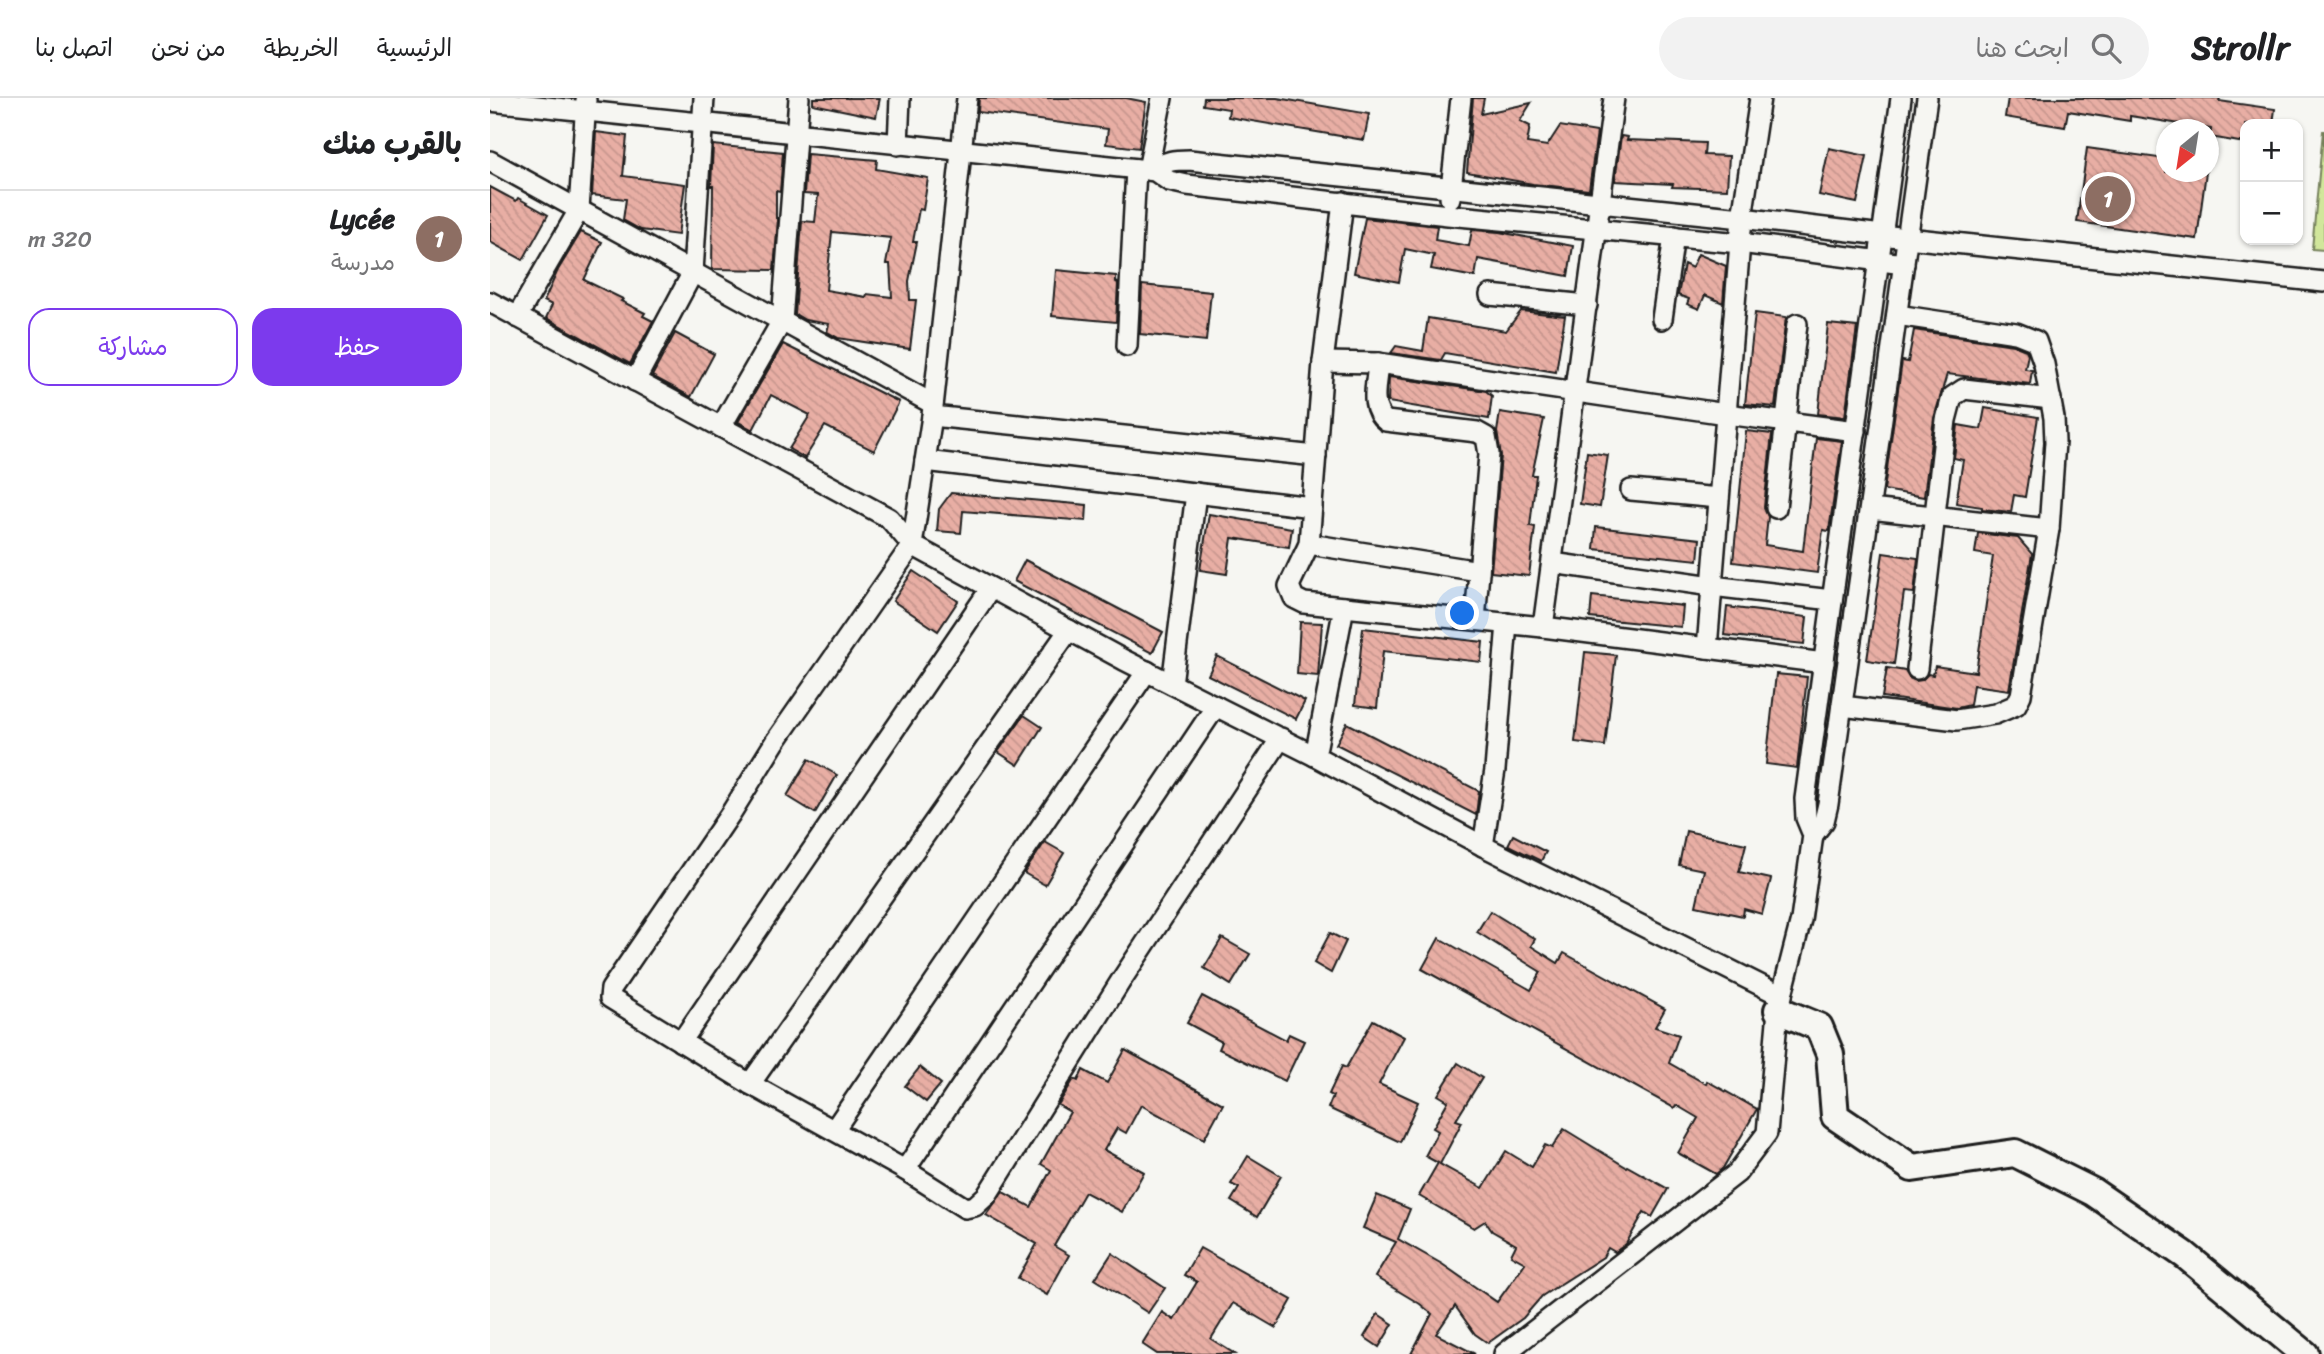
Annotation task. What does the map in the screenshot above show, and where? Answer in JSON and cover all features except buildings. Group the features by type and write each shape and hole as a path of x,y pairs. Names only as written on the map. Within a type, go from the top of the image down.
{"street":[{"path":"635,380 693,272 704,98"},
{"path":"721,427 782,321 799,98"},
{"path":"898,145 900,98"},
{"path":"967,98 933,410 912,545 775,742 731,813 611,989 610,998 750,1084 905,1170 965,1208 975,1206 987,1195 1122,979 1281,738"},
{"path":"1127,346 1147,170 1162,98"},
{"path":"1448,215 1461,98"},
{"path":"1543,627 1614,98"},
{"path":"1707,648 1742,218 1760,98"},
{"path":"1813,835 1806,818 1805,799 1901,98"},
{"path":"1504,1354 1737,1173 1768,1133 1780,1003 1801,920 1813,835 1827,813 1927,98"},
{"path":"490,101 586,105 703,124 1147,170 1178,184 1448,215 1741,243 1904,264"},
{"path":"517,317 579,210 586,105"},
{"path":"1147,170 1166,162 1189,160 2324,282"},
{"path":"490,161 782,321 933,410 1316,456"},
{"path":"1343,202 1323,362 1309,544 1289,586 1294,598 1304,603 1543,627 1824,663"},
{"path":"1662,319 1674,236"},
{"path":"1490,295 1587,305"},
{"path":"490,302 889,518 912,545 991,588 1172,684 1281,738 1780,1003 1819,1027 1830,1054 1835,1116 1912,1168 2015,1153 2093,1192 2151,1231 2185,1255 2305,1354"},
{"path":"1843,706 1957,720 1995,714 2016,705 2021,695 2049,529 2055,442 2044,364 2036,341 2016,333 1897,315"},
{"path":"1776,508 1797,324"},
{"path":"1323,362 1378,363 1856,431"},
{"path":"1378,363 1375,405 1378,415 1386,421 1477,432 1486,437 1489,454 1475,620"},
{"path":"1917,669 1947,419 1952,397 1964,389 2050,399"},
{"path":"925,460 1312,508"},
{"path":"1631,490 1719,498"},
{"path":"1172,684 1196,493"},
{"path":"1870,509 2049,529"},
{"path":"1309,544 1479,571"},
{"path":"1552,563 1832,600"},
{"path":"681,1042 991,588"},
{"path":"1315,756 1344,607"},
{"path":"1483,846 1495,770 1507,623"},
{"path":"750,1084 1069,630"},
{"path":"834,1130 1147,671"},
{"path":"905,1170 1216,706"}],"green space":[{"path":"2324,131 2324,250 2312,249"}],"place":[{"name":"Lycée","path":"2108,199"}]}
